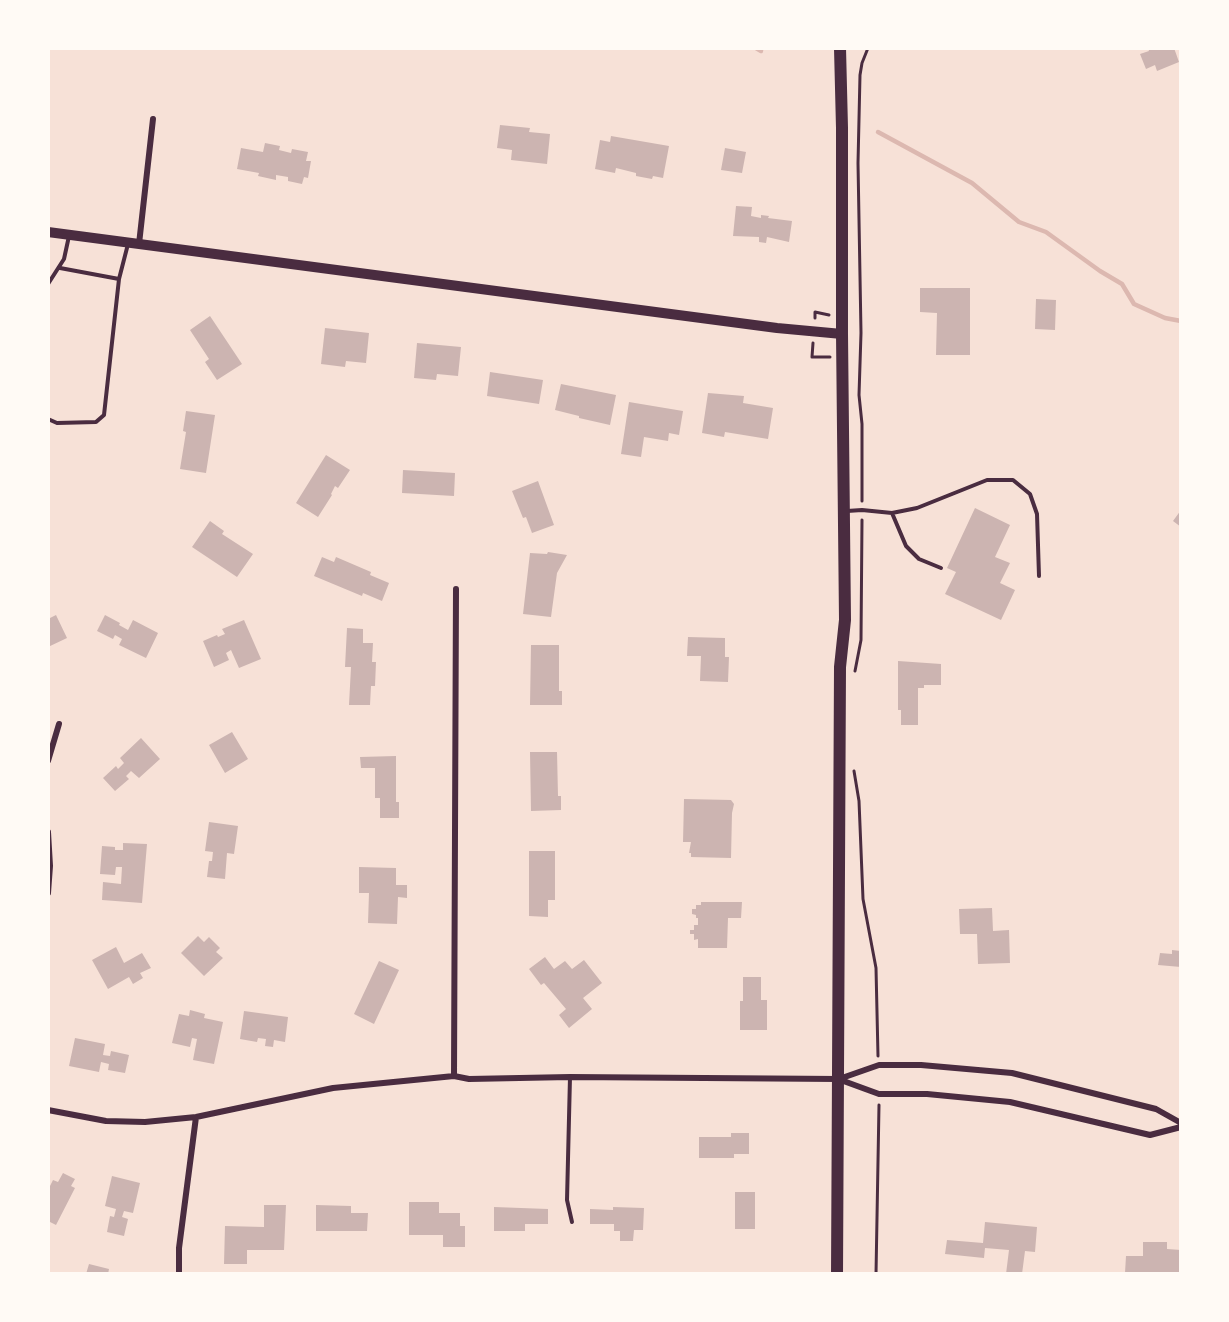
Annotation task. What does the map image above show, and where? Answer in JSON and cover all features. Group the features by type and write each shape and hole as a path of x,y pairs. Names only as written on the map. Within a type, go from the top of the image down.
{"main road":[{"path":"837,1274 840,677 845,620 840,48"}],"street":[{"path":"134,243 153,118"},
{"path":"48,232 777,328 842,334"},
{"path":"454,1076 456,590"},
{"path":"48,761 50,747 59,724"},
{"path":"48,832 50,866 48,893"},
{"path":"48,1110 106,1121 145,1122 196,1117 333,1088 454,1076 470,1079 570,1077 838,1079 879,1065 921,1065 1012,1073 1156,1109 1181,1125"},
{"path":"838,1079 879,1094 927,1094 1010,1102 1150,1134 1181,1125"},
{"path":"179,1274 179,1248 196,1117"}],"lane":[{"path":"48,284 64,259 69,235"},
{"path":"48,419 57,423 96,422 104,415 119,279 134,243"},
{"path":"60,268 119,279"},
{"path":"844,512 862,510 892,513 917,508 987,480 1014,480 1030,494 1037,514 1039,576"},
{"path":"892,513 906,546 919,559 941,568"},
{"path":"570,1077 567,1200 572,1222"}],"path":[{"path":"854,679 861,640 862,424 859,395 861,333 858,163 860,75 868,48"},
{"path":"853,762 859,801 863,899 876,968 879,1065"},
{"path":"876,1274 879,1094"}],"building":[{"path":"1148,48 1174,48 1179,62 1157,71 1155,65 1146,69 1140,54 1149,51"},
{"path":"500,125 530,128 529,132 550,134 547,164 511,160 512,150 497,148"},
{"path":"611,136 669,146 663,178 653,176 652,179 636,176 636,173 616,168 615,173 595,169 600,140 610,142"},
{"path":"265,143 280,146 279,150 291,153 292,149 308,152 306,161 311,161 308,178 304,177 302,184 288,181 288,177 276,175 276,180 258,176 259,173 237,169 241,148 263,152"},
{"path":"725,148 746,152 742,173 721,170"},
{"path":"736,206 752,207 751,216 761,218 761,215 792,221 789,242 767,237 766,243 759,242 759,237 733,236"},
{"path":"920,288 970,288 970,355 936,355 937,313 920,312"},
{"path":"1036,299 1056,300 1055,330 1035,329"},
{"path":"210,316 242,364 217,380 205,362 209,359 190,330"},
{"path":"325,328 369,333 366,363 346,361 345,367 321,364"},
{"path":"417,343 461,347 458,376 437,374 436,380 414,378"},
{"path":"490,372 543,380 539,404 487,396"},
{"path":"561,384 616,395 610,425 555,410"},
{"path":"708,393 744,396 743,403 773,408 768,439 725,432 724,437 702,433"},
{"path":"629,402 683,411 679,435 669,433 668,441 644,437 641,457 621,454"},
{"path":"186,411 215,415 206,473 180,469 186,432 183,431"},
{"path":"326,455 350,470 338,488 335,486 318,517 296,503"},
{"path":"403,470 455,473 454,496 402,493"},
{"path":"538,481 554,525 532,533 512,491"},
{"path":"975,508 1010,525 995,557 1010,563 1000,583 1015,590 1001,620 945,594 956,572 947,568"},
{"path":"1181,510 1181,527 1173,521"},
{"path":"210,521 224,531 222,534 253,554 237,577 192,547"},
{"path":"548,552 567,555 557,573 551,617 523,614 530,553 547,554"},
{"path":"322,557 334,562 336,557 371,572 370,575 389,583 382,601 363,593 362,596 314,576"},
{"path":"56,615 67,638 48,647 48,619"},
{"path":"105,615 128,630 133,620 158,633 146,658 119,645 122,639 115,635 113,639 97,631"},
{"path":"244,620 261,659 239,668 231,650 226,653 229,660 214,667 203,641 225,634 222,629"},
{"path":"347,628 363,629 363,643 373,643 372,662 376,662 375,686 371,686 370,705 349,705 351,667 345,667"},
{"path":"688,637 725,638 725,657 729,657 728,682 700,681 701,656 687,656"},
{"path":"531,645 559,645 559,691 562,691 562,705 530,705"},
{"path":"898,661 941,664 941,685 924,685 924,688 918,688 918,725 901,725 901,710 898,710"},
{"path":"232,732 248,759 225,773 209,745"},
{"path":"141,738 160,759 139,778 131,771 126,776 129,779 115,791 103,778 116,766 118,769 124,763 120,758"},
{"path":"530,752 557,752 558,796 561,796 561,810 531,811"},
{"path":"396,756 396,802 399,802 399,818 380,818 380,798 375,798 375,768 361,768 360,757"},
{"path":"684,799 731,800 734,804 731,858 691,857 689,853 691,842 683,842"},
{"path":"209,822 238,826 234,854 227,853 225,879 207,877 213,852 205,851"},
{"path":"123,843 147,844 142,903 102,900 103,882 121,884 122,867 116,867 115,875 100,874 102,846 123,850"},
{"path":"529,851 555,851 555,900 548,900 548,917 529,916"},
{"path":"359,867 396,868 396,885 407,885 407,898 398,897 397,924 368,923 369,893 359,893"},
{"path":"701,902 742,902 741,918 728,918 727,948 698,948 698,939 694,940 694,934 690,934 690,930 694,930 694,925 698,925 698,918 692,914 692,909 696,909 696,905 701,905"},
{"path":"992,908 993,931 1009,930 1010,963 978,964 977,934 960,934 959,909"},
{"path":"198,936 204,942 209,937 220,948 216,952 223,958 204,976 181,953"},
{"path":"116,947 124,963 142,953 151,968 140,973 143,978 133,984 129,977 108,989 92,960"},
{"path":"1172,950 1181,951 1181,967 1158,965 1160,953 1172,954"},
{"path":"545,957 554,969 565,961 572,969 584,960 602,983 583,998 592,1009 569,1028 559,1015 566,1009 544,983 541,985 529,969"},
{"path":"379,961 399,970 374,1024 354,1014"},
{"path":"743,977 761,977 761,1000 767,1000 767,1030 740,1030"},
{"path":"190,1010 205,1014 204,1018 223,1022 214,1064 193,1060 197,1039 192,1038 190,1047 172,1043 179,1014 189,1016"},
{"path":"244,1011 288,1017 285,1042 274,1040 273,1047 265,1046 266,1039 258,1038 257,1042 240,1039"},
{"path":"75,1038 105,1044 103,1055 110,1056 111,1051 129,1055 125,1073 108,1070 109,1064 101,1062 99,1072 69,1066"},
{"path":"731,1133 749,1133 749,1154 734,1154 734,1158 699,1158 699,1137 731,1137"},
{"path":"63,1173 75,1179 71,1186 75,1188 56,1225 48,1221 48,1190 53,1180 58,1182"},
{"path":"112,1176 140,1183 133,1213 124,1211 122,1217 128,1219 124,1236 107,1232 110,1216 114,1217 116,1209 105,1206"},
{"path":"735,1192 755,1192 755,1229 735,1229"},
{"path":"409,1202 439,1202 439,1213 460,1213 460,1226 465,1226 465,1247 443,1247 443,1235 409,1235"},
{"path":"264,1205 286,1205 284,1250 247,1250 247,1264 224,1264 225,1226 264,1227"},
{"path":"316,1205 351,1206 351,1213 368,1213 367,1231 316,1231"},
{"path":"494,1207 548,1209 548,1224 525,1224 525,1231 494,1231"},
{"path":"613,1207 644,1208 643,1230 634,1230 633,1241 620,1241 620,1231 614,1231 614,1224 590,1224 590,1209 613,1210"},
{"path":"985,1222 1037,1227 1035,1252 1025,1251 1022,1274 1006,1274 1009,1250 985,1248 984,1258 945,1254 947,1240 983,1243"},
{"path":"1143,1242 1167,1242 1167,1249 1181,1250 1181,1274 1125,1273 1126,1256 1143,1256"},
{"path":"89,1264 109,1269 108,1274 86,1274"}],"waterway":[{"path":"756,48 761,51"},
{"path":"878,132 972,183 1019,222 1046,232 1122,284 1134,304 1165,318 1181,321"}]}
